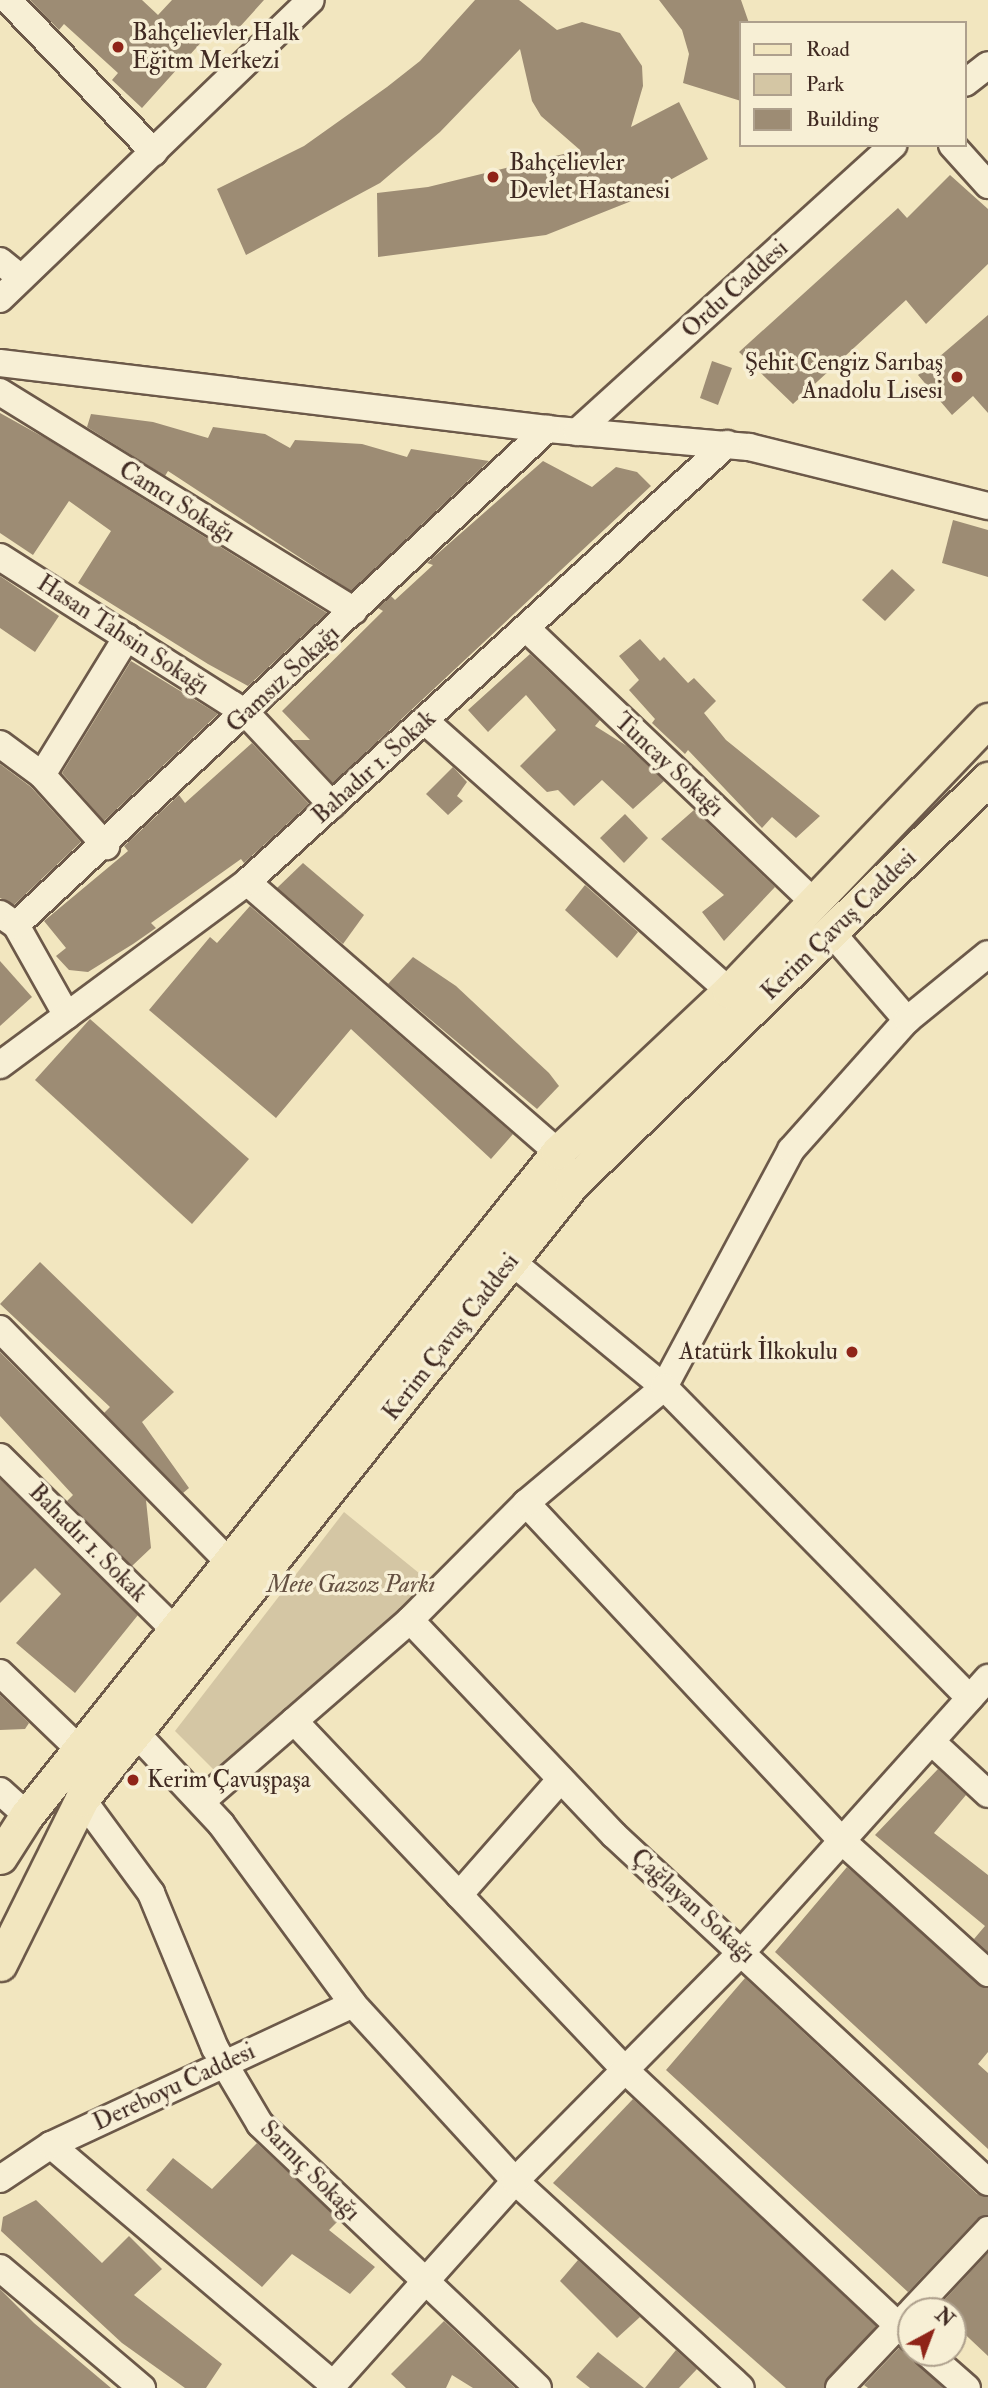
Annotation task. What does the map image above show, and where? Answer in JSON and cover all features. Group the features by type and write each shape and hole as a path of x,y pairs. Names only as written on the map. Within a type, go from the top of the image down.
{"main road":[{"name":"Kerim Çavuş Caddesi","path":"0,1857 27,1815 558,1152 729,991 988,720"},
{"name":"Kerim Çavuş Caddesi","path":"0,1964 82,1799 572,1184 988,779"}],"street":[{"path":"8,0 154,152"},
{"path":"0,299 311,0"},
{"path":"967,81 988,65"},
{"name":"Ordu Caddesi","path":"577,432 891,147"},
{"path":"954,147 987,182"},
{"path":"0,261 20,278"},
{"path":"0,363 547,429 727,444 988,506"},
{"name":"Camcı Sokağı","path":"0,391 354,611"},
{"name":"Gamsız Sokağı","path":"8,919 106,846 547,429"},
{"name":"Bahadır 1. Sokak","path":"0,1065 247,882 727,444"},
{"name":"Hasan Tahsin Sokağı","path":"0,557 246,713 332,805"},
{"name":"Tuncay Sokağı","path":"526,628 813,901"},
{"path":"42,775 127,637"},
{"path":"425,721 729,991"},
{"path":"0,744 42,775 106,846"},
{"path":"247,882 558,1152"},
{"path":"8,919 66,1016"},
{"path":"832,933 906,1020"},
{"path":"202,1801 410,1620 526,1503 664,1387 791,1150 906,1020 985,963"},
{"path":"511,1261 664,1387 970,1698"},
{"path":"0,1328 230,1563"},
{"name":"Bahadır 1. Sokak","path":"0,1457 175,1630"},
{"path":"526,1503 842,1840 988,1973"},
{"name":"Çağlayan Sokağı","path":"410,1620 561,1779 988,2182"},
{"path":"0,1673 80,1750"},
{"path":"51,2145 331,2386 515,2181 743,1951 988,1678"},
{"path":"294,1721 625,2070 897,2312"},
{"path":"135,1732 202,1801 353,2004 515,2181 739,2388"},
{"path":"932,1742 988,1794"},
{"path":"458,1895 561,1779"},
{"path":"0,1791 27,1815"},
{"name":"Sarnıç Sokağı","path":"82,1799 151,1893 224,2063 260,2124 535,2387"},
{"name":"Dereboyu Caddesi","path":"0,2179 51,2145 353,2004"},
{"path":"930,2297 988,2230"},
{"path":"0,2268 142,2388"},
{"path":"839,2388 897,2333"},
{"path":"943,2367 967,2388"}],"green space":[{"name":"Mete Gazoz Parkı","path":"344,1512 430,1582 220,1776 175,1731"}],"building":[{"path":"30,0 142,0 158,15 172,0 264,0 237,30 223,18 142,108 112,80 118,73 64,24 59,30"},
{"path":"475,0 519,0 557,30 582,22 620,33 642,66 643,86 631,127 679,102 708,159 634,200 546,235 378,257 377,193 428,187 580,150 541,116 532,101 520,49 440,132 380,183 246,255 217,189 304,146 387,87 420,61"},
{"path":"659,0 741,0 748,21 740,21 740,101 683,83 689,54 682,30"},
{"path":"950,175 988,209 988,264 926,324 906,300 793,404 739,352 898,208 907,218"},
{"path":"988,315 988,413 973,396 952,415 918,375"},
{"path":"712,361 732,368 718,405 700,398"},
{"path":"0,413 45,438 327,613 248,686 208,664 78,583 111,531 69,501 33,555 0,533"},
{"path":"91,414 153,422 208,438 213,427 265,434 290,448 295,440 362,444 407,457 411,449 489,461 351,591 168,471 165,476 87,427"},
{"path":"543,461 592,487 616,467 637,472 651,486 333,783 293,740 310,740 282,711 383,611 378,608 391,596 395,600 433,565 427,563"},
{"path":"953,520 988,530 988,577 942,563"},
{"path":"892,569 915,590 885,621 862,600"},
{"path":"0,576 59,616 35,652 0,628"},
{"path":"640,639 660,661 664,657 688,683 694,678 716,701 704,713 726,740 820,816 796,838 772,817 762,828 688,750 685,754 652,723 655,719 629,690 639,680 619,656"},
{"path":"530,654 600,720 595,726 627,746 664,781 633,809 602,780 574,806 558,790 547,792 520,766 556,730 526,695 488,732 468,710"},
{"path":"131,661 218,714 104,821 62,773"},
{"path":"252,743 309,804 244,863 241,859 151,923 156,928 133,944 88,972 69,970 56,956 66,948 44,921 128,851 124,846 179,795 185,803"},
{"path":"0,764 31,787 81,842 14,905 0,898"},
{"path":"453,767 467,782 457,796 463,801 448,815 426,794"},
{"path":"694,810 775,887 724,941 702,912 724,895 661,839"},
{"path":"625,814 648,838 624,863 600,838"},
{"path":"303,863 364,915 343,944 277,888"},
{"path":"585,885 638,932 617,958 565,910"},
{"path":"250,906 513,1134 491,1159 351,1029 276,1118 149,1010 210,937 217,943"},
{"path":"413,957 456,986 549,1073 559,1086 537,1109 388,984"},
{"path":"0,961 32,997 0,1026"},
{"path":"90,1019 249,1159 192,1224 35,1080"},
{"path":"40,1262 174,1392 142,1422 189,1488 183,1493 104,1413 110,1407 0,1304"},
{"path":"0,1352 146,1500 151,1548 132,1566 67,1501 73,1495 0,1416"},
{"path":"0,1479 138,1615 75,1693 16,1643 61,1594 35,1568 0,1603"},
{"path":"0,1695 29,1723 25,1729 0,1730"},
{"path":"938,1769 966,1795 934,1833 988,1875 988,1952 974,1939 985,1926 875,1835"},
{"path":"847,1867 988,1988 988,2052 978,2064 988,2073 988,2149 775,1952"},
{"path":"745,1978 977,2194 988,2197 988,2215 977,2219 908,2292 666,2070"},
{"path":"633,2099 876,2326 824,2388 786,2388 553,2183"},
{"path":"257,2143 339,2220 329,2230 375,2267 350,2294 292,2254 262,2287 146,2190 173,2158 212,2189"},
{"path":"36,2200 102,2263 129,2236 162,2269 134,2295 222,2364 206,2388 185,2388 122,2343 1,2231 3,2217"},
{"path":"988,2253 988,2356 967,2336 967,2297 947,2297"},
{"path":"578,2260 640,2317 617,2338 560,2281"},
{"path":"0,2289 34,2323 111,2388 0,2388"},
{"path":"444,2321 515,2388 473,2388 452,2375 446,2388 406,2388 391,2374"},
{"path":"676,2350 697,2369 679,2388 645,2388"},
{"path":"897,2350 897,2367 924,2367 943,2388 868,2388 864,2385"},
{"path":"598,2352 644,2388 590,2388 576,2377"}],"place":[{"name":"Bahçelievler Halk Eğitm Merkezi","path":"118,47"},
{"name":"Bahçelievler Devlet Hastanesi","path":"493,177"},
{"name":"Şehit Cengiz Sarıbaş Anadolu Lisesi","path":"957,377"},
{"name":"Atatürk İlkokulu","path":"852,1352"},
{"name":"Kerim Çavuşpaşa","path":"133,1780"}]}
